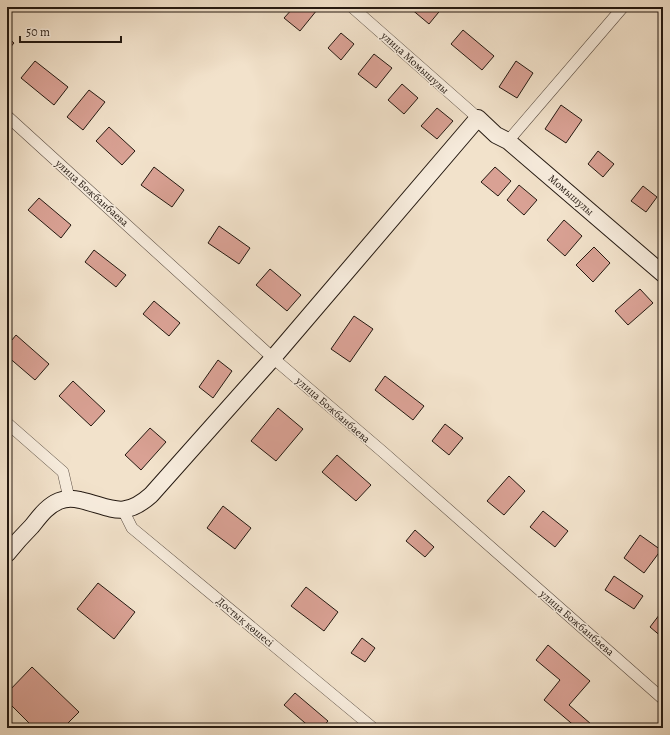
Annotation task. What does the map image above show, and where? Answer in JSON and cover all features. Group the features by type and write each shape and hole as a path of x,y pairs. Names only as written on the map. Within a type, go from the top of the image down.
{"street":[{"name":"улица Момышулы","path":"352,7 478,118"},
{"path":"508,141 623,7"},
{"name":"улица Божбанбаева","path":"7,116 273,358 389,457 663,699"},
{"name":"Момышулы","path":"478,118 496,135 508,141 663,274"},
{"path":"7,554 47,508 58,501 69,498 90,502 107,509 123,510 143,502 151,495 273,358 478,118"},
{"path":"7,423 63,472 69,498"},
{"name":"Достық көшесі","path":"123,510 132,528 373,728"}],"building":[{"path":"294,7 313,7 317,10 300,31 284,18"},
{"path":"410,7 443,7 429,24"},
{"path":"463,30 494,56 482,70 451,44"},
{"path":"341,33 354,44 341,60 328,48"},
{"path":"7,37 14,43 7,51"},
{"path":"374,54 392,68 376,88 358,74"},
{"path":"35,61 68,87 54,105 21,78"},
{"path":"516,61 533,73 517,98 499,87"},
{"path":"402,84 418,98 404,114 388,100"},
{"path":"89,90 105,102 83,130 67,117"},
{"path":"561,105 582,120 566,143 545,129"},
{"path":"437,108 453,121 437,139 421,126"},
{"path":"109,127 135,151 122,165 96,141"},
{"path":"598,151 614,164 603,177 588,164"},
{"path":"154,167 184,190 172,207 141,185"},
{"path":"495,167 511,181 498,196 481,182"},
{"path":"519,185 537,200 524,215 507,200"},
{"path":"643,186 657,197 646,212 631,201"},
{"path":"39,198 71,225 61,238 28,210"},
{"path":"564,220 582,236 565,256 547,240"},
{"path":"219,226 250,248 239,264 208,243"},
{"path":"594,247 610,263 593,282 576,265"},
{"path":"94,250 126,275 116,287 85,262"},
{"path":"270,269 301,295 287,311 256,285"},
{"path":"640,289 653,303 628,325 615,311"},
{"path":"154,301 180,323 169,336 143,314"},
{"path":"354,316 373,329 350,362 331,349"},
{"path":"16,335 49,364 35,380 7,356 7,346"},
{"path":"218,360 232,371 213,398 199,387"},
{"path":"385,376 424,406 413,420 375,390"},
{"path":"73,381 105,411 91,426 59,396"},
{"path":"278,408 303,429 276,461 251,441"},
{"path":"445,424 463,438 449,455 432,441"},
{"path":"150,428 166,442 141,470 125,455"},
{"path":"337,455 371,485 356,501 322,472"},
{"path":"509,476 525,491 504,515 487,501"},
{"path":"223,506 251,528 235,549 207,528"},
{"path":"543,511 568,531 555,547 530,527"},
{"path":"415,530 434,547 425,557 406,541"},
{"path":"640,535 661,550 644,573 624,558"},
{"path":"614,576 643,596 634,609 605,590"},
{"path":"98,583 135,612 114,639 77,609"},
{"path":"306,587 338,612 324,631 291,606"},
{"path":"663,610 663,638 650,627"},
{"path":"362,638 375,648 365,662 351,653"},
{"path":"548,645 590,681 569,705 591,724 588,728 577,728 544,700 560,680 536,660"},
{"path":"32,667 79,712 63,728 34,728 7,701 7,693"},
{"path":"295,693 328,721 322,728 311,728 284,705"}]}
